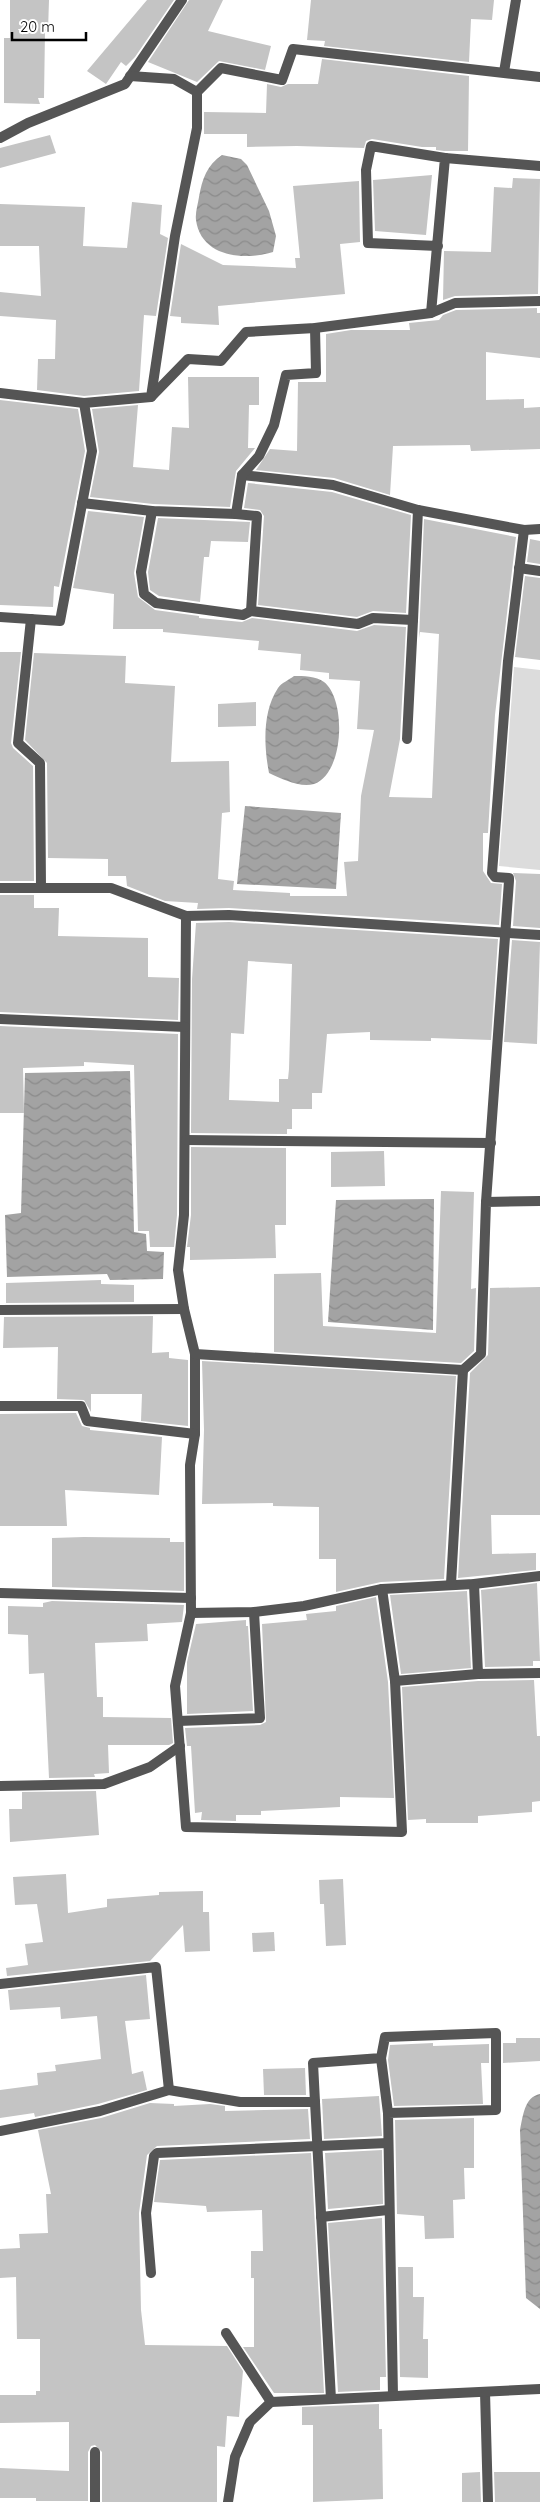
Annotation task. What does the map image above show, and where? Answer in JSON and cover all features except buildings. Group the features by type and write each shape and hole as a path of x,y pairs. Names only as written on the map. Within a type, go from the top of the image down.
{"street":[{"path":"0,138 28,123 125,84 182,0"},
{"path":"504,72 516,0"},
{"path":"151,397 175,236 197,128 197,92 221,68 282,80 293,49 540,77"},
{"path":"130,76 174,79 197,92"},
{"path":"438,246 368,243 366,170 371,146 445,158 540,166"},
{"path":"432,313 445,158"},
{"path":"0,393 84,403 151,397 188,359 222,361 246,332 315,328 432,313 456,303 540,301"},
{"path":"236,514 242,475 260,456 274,424 286,375 316,373 315,328"},
{"path":"0,617 60,622 92,451 84,403"},
{"path":"242,475 333,486 418,510 524,530 540,529"},
{"path":"82,503 152,511 257,516 251,611"},
{"path":"407,739 418,510"},
{"path":"152,511 141,572 144,594 156,603 243,616 251,611 358,624 373,618 413,620"},
{"path":"195,1354 463,1370 481,1354 486,1202 509,878 494,877 492,873 508,661 524,530"},
{"path":"519,568 540,571"},
{"path":"31,619 18,743 40,763 41,888"},
{"path":"0,888 111,888 186,916 229,915 540,934"},
{"path":"186,916 186,1140 184,1215 178,1270 184,1309 195,1354 195,1434 190,1465 191,1613 175,1686 186,1827 402,1832 395,1681 382,1589"},
{"path":"0,1019 185,1027"},
{"path":"186,1140 491,1143"},
{"path":"486,1202 540,1201"},
{"path":"0,1310 184,1309"},
{"path":"451,1584 463,1370"},
{"path":"0,1406 81,1406 87,1421 195,1434"},
{"path":"191,1613 254,1612 304,1606 382,1589 474,1584 540,1576"},
{"path":"474,1584 478,1674"},
{"path":"0,1593 191,1598"},
{"path":"178,1721 260,1718 254,1612"},
{"path":"395,1681 478,1674 540,1673"},
{"path":"0,1786 104,1784 150,1767 180,1746"},
{"path":"0,1984 156,1967 169,2090"},
{"path":"388,2113 496,2110 496,2033 386,2037 381,2058 388,2113 388,2210 393,2396"},
{"path":"331,2399 313,2063 381,2058"},
{"path":"0,2131 100,2111 169,2090 240,2102 315,2102"},
{"path":"151,2273 146,2213 154,2156 157,2153 388,2143"},
{"path":"321,2218 388,2210"},
{"path":"226,2332 271,2402"},
{"path":"228,2502 235,2457 250,2422 271,2402 540,2389"},
{"path":"485,2392 488,2502"},
{"path":"95,2452 95,2502"}],"shaded area":[{"path":"514,667 540,670 540,870 499,866"}],"water":[{"path":"222,155 241,159 247,165 269,211 276,236 273,252 249,256 225,253 215,249 206,242 200,232 196,214 202,184 212,163"},
{"path":"294,676 313,677 324,682 331,691 339,720 339,736 331,766 324,777 309,785 291,782 269,773 267,763 265,741 269,708 279,686"},
{"path":"245,806 341,813 336,889 237,884"},
{"path":"130,1071 134,1232 146,1234 147,1251 164,1252 163,1279 110,1280 107,1274 7,1277 5,1215 21,1213 25,1073"},
{"path":"434,1199 433,1330 328,1322 336,1200"},
{"path":"540,2094 540,2309 526,2298 520,2130 527,2103"}]}
